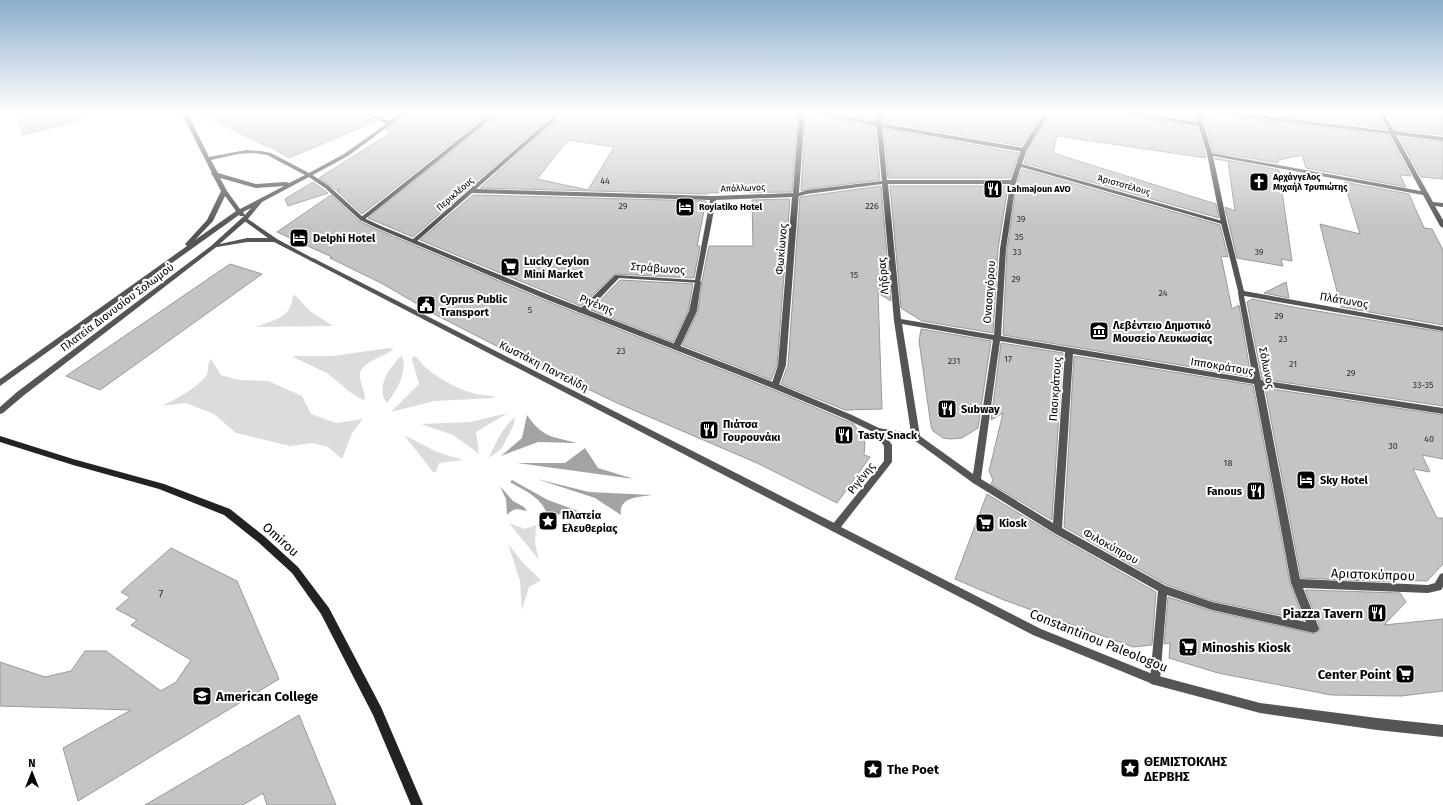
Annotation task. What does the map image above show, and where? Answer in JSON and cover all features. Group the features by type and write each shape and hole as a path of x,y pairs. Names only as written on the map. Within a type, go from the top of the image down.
{"main road":[{"name":"Omirou","path":"0,439 73,462 161,486 227,512 261,539 295,570 325,611 377,711 417,805"}],"street":[{"path":"203,150 214,174 239,212"},
{"path":"214,174 256,186 273,186 291,183 309,175 353,150"},
{"path":"362,218 449,150"},
{"name":"Περικλέους","path":"414,241 519,150"},
{"name":"Φωκίωνος","path":"776,386 782,365 799,150"},
{"name":"Λήδρας","path":"882,150 898,321 916,437"},
{"name":"Ονασαγόρου","path":"976,481 997,338 1003,250 1013,182 1024,150"},
{"name":"Σόλωνος","path":"1209,150 1224,223 1241,293 1296,584 1314,628"},
{"path":"1401,150 1443,226"},
{"name":"Ριγένης","path":"207,158 244,152 262,152 309,175 327,187 362,218 582,311 776,386 878,431 884,436 888,445 888,462 835,528"},
{"path":"1210,154 1424,193"},
{"name":"Ἀριστοτέλους","path":"1019,165 1224,223"},
{"name":"Απόλλωνος","path":"472,191 714,198 796,195 808,192 886,182 1013,182"},
{"name":"Πλατεία Διονυσίου Σολωμού","path":"0,383 239,212 291,183"},
{"path":"169,262 210,221 224,191"},
{"name":"Πλατεία Διονυσίου Σολωμού","path":"0,411 20,394 213,247 245,219 264,198"},
{"path":"676,347 693,311 714,198"},
{"path":"1431,204 1443,205"},
{"name":"Kωστάκη Παντελίδη","path":"239,212 245,219 275,240 835,528"},
{"path":"213,247 247,240 275,240"},
{"name":"Στράβωνος","path":"582,311 616,276 698,282"},
{"name":"Πλάτωνος","path":"1241,293 1443,329"},
{"name":"Πασικράτους","path":"898,321 1069,351 1057,530"},
{"name":"Ιπποκράτους","path":"1069,351 1258,383 1443,411"},
{"path":"878,431 916,437"},
{"name":"Φιλοκύπρου","path":"916,437 976,481 1057,530 1163,589 1212,606 1314,628"},
{"name":"Constantinou Paleologou","path":"835,528 1037,632 1155,680 1260,708 1377,724 1443,731"},
{"name":"Αριστοκύπρου","path":"1296,584 1428,589 1441,588 1443,577"},
{"path":"1155,680 1163,589"}],"shaded area":[{"path":"295,295 310,311 333,326 256,327 280,318 285,314 291,304 293,296"},
{"path":"388,348 393,350 367,364 360,372 365,396 365,399 363,400 350,392 327,373 293,357 333,356"},
{"path":"402,355 404,368 403,374 398,387 387,403 383,397 383,384 389,371"},
{"path":"415,356 430,371 446,382 474,393 493,396 494,398 434,401 391,412 419,384 412,359"},
{"path":"211,359 221,375 238,380 268,381 302,396 311,414 336,423 363,419 352,433 342,459 328,447 312,443 290,446 236,433 214,414 186,403 162,406 202,381 208,372"},
{"path":"508,413 476,432 479,454 453,435 421,424 470,422"},
{"path":"527,415 538,428 548,435 577,443 538,442 501,456 522,438"},
{"path":"515,417 514,424 502,448 489,458 500,436"},
{"path":"404,435 437,452 463,460 439,463 436,472 433,472"},
{"path":"585,448 598,468 634,479 517,463 565,463"},
{"path":"537,479 589,492 652,495 636,497 626,501 621,509 621,515 595,498"},
{"path":"512,480 548,500 592,516 584,517 562,513 556,515 548,527 547,514 541,503 532,495 510,482"},
{"path":"500,486 513,501 524,507 527,511 516,509 507,515 506,499"},
{"path":"509,523 525,529 536,525 535,543 539,560"},
{"path":"508,544 524,564 541,580 529,587 522,610 520,581"}],"building":[{"path":"275,150 309,150 289,158"},
{"path":"364,150 443,150 362,214 337,191 340,189 336,190 319,178"},
{"path":"453,150 513,150 413,237 368,218"},
{"path":"523,150 560,150 537,179 588,190 612,150 795,150 792,192 707,194 480,188"},
{"path":"804,150 877,150 880,180 801,191"},
{"path":"886,150 1000,150 1019,153 1010,178 888,178"},
{"path":"1029,150 1054,150 1053,153 1216,204 1219,218 1024,163"},
{"path":"1149,150 1203,150 1206,158"},
{"path":"1212,150 1397,150 1411,176 1400,175 1406,187 1306,168 1302,155 1278,160 1278,163 1213,152"},
{"path":"1406,150 1443,150 1443,179 1421,177"},
{"path":"1215,158 1279,170 1292,261 1281,259 1283,266 1237,258 1225,207 1235,211 1228,161"},
{"path":"1022,169 1220,225 1228,257 1221,256 1232,309 1239,305 1251,377 1003,335 1007,249 1017,182"},
{"path":"313,182 328,193 288,206 285,199"},
{"path":"1344,182 1409,194 1424,228 1432,229 1443,250 1443,325 1341,307 1320,224 1360,234"},
{"path":"881,186 891,301 878,293 882,409 845,410 781,384 788,365 800,197"},
{"path":"890,186 1008,186 998,249 993,333 922,321 901,308"},
{"path":"331,195 359,221 376,229 544,300 771,389 854,424 865,442 864,455 870,457 837,503 757,463 617,403 518,355 516,356 436,315 383,284 330,258 332,257 277,232"},
{"path":"473,195 706,201 697,246 700,246 694,278 615,274 581,306 420,240"},
{"path":"790,199 777,365 771,380 682,345 698,311 709,246 753,246 752,200"},
{"path":"230,264 262,274 100,390 66,376"},
{"path":"620,280 693,284 688,311 673,342 591,310"},
{"path":"1286,282 1289,298 1264,293"},
{"path":"1252,299 1443,332 1443,406 1262,379 1247,302"},
{"path":"921,329 991,341 978,428 962,438 943,438 933,431 931,426 919,341"},
{"path":"1001,343 1063,353 1052,520 991,484 993,480 989,471 1003,413 991,420"},
{"path":"1074,356 1253,385 1290,583 1304,620 1212,601 1167,585 1064,527"},
{"path":"1265,388 1443,415 1443,459 1422,455 1430,472 1413,469 1437,518 1443,518 1443,564 1427,581 1391,580 1392,582 1301,578"},
{"path":"987,494 1053,534 1156,592 1152,645 1133,647 1004,600 955,579"},
{"path":"171,548 237,581 279,679 78,801 63,748 131,710 0,706 0,662 45,677 71,671 85,651 106,651 161,691 176,682 191,660 131,625 137,620 116,609 130,597 121,592"},
{"path":"1305,590 1400,593 1406,602 1384,625 1443,619 1443,691 1401,696 1331,695 1218,673 1169,658 1170,643 1164,644 1168,597 1212,611 1315,634 1319,631 1320,627"},
{"path":"299,715 336,805 267,805 263,793 243,805 145,805"}],"place":[{"name":"Αρχάγγελος Μιχαήλ Τρυπιώτης","path":"1259,182"},
{"name":"Lahmajoun AVO","path":"993,189"},
{"name":"Royiatiko Hotel","path":"685,207"},
{"name":"Delphi Hotel","path":"299,238"},
{"name":"Lucky Ceylon Mini Market","path":"510,267"},
{"name":"Cyprus Public Transport","path":"426,305"},
{"name":"Λεβέντειο Δημοτικό Μουσείο Λευκωσίας","path":"1099,331"},
{"name":"Subway","path":"947,409"},
{"name":"Πιάτσα Γουρουνάκι","path":"709,430"},
{"name":"Tasty Snack","path":"844,435"},
{"name":"Sky Hotel","path":"1306,480"},
{"name":"Fanous","path":"1256,491"},
{"name":"Πλατεία Ελευθερίας","path":"548,521"},
{"name":"Kiosk","path":"985,523"},
{"name":"Piazza Tavern","path":"1377,613"},
{"name":"Minoshis Kiosk","path":"1188,647"},
{"name":"Center Point","path":"1405,674"},
{"name":"American College","path":"202,696"},
{"name":"ΘΕΜΙΣΤΟΚΛΗΣ ΔΕΡΒΗΣ","path":"1130,768"},
{"name":"The Poet","path":"873,769"}]}
